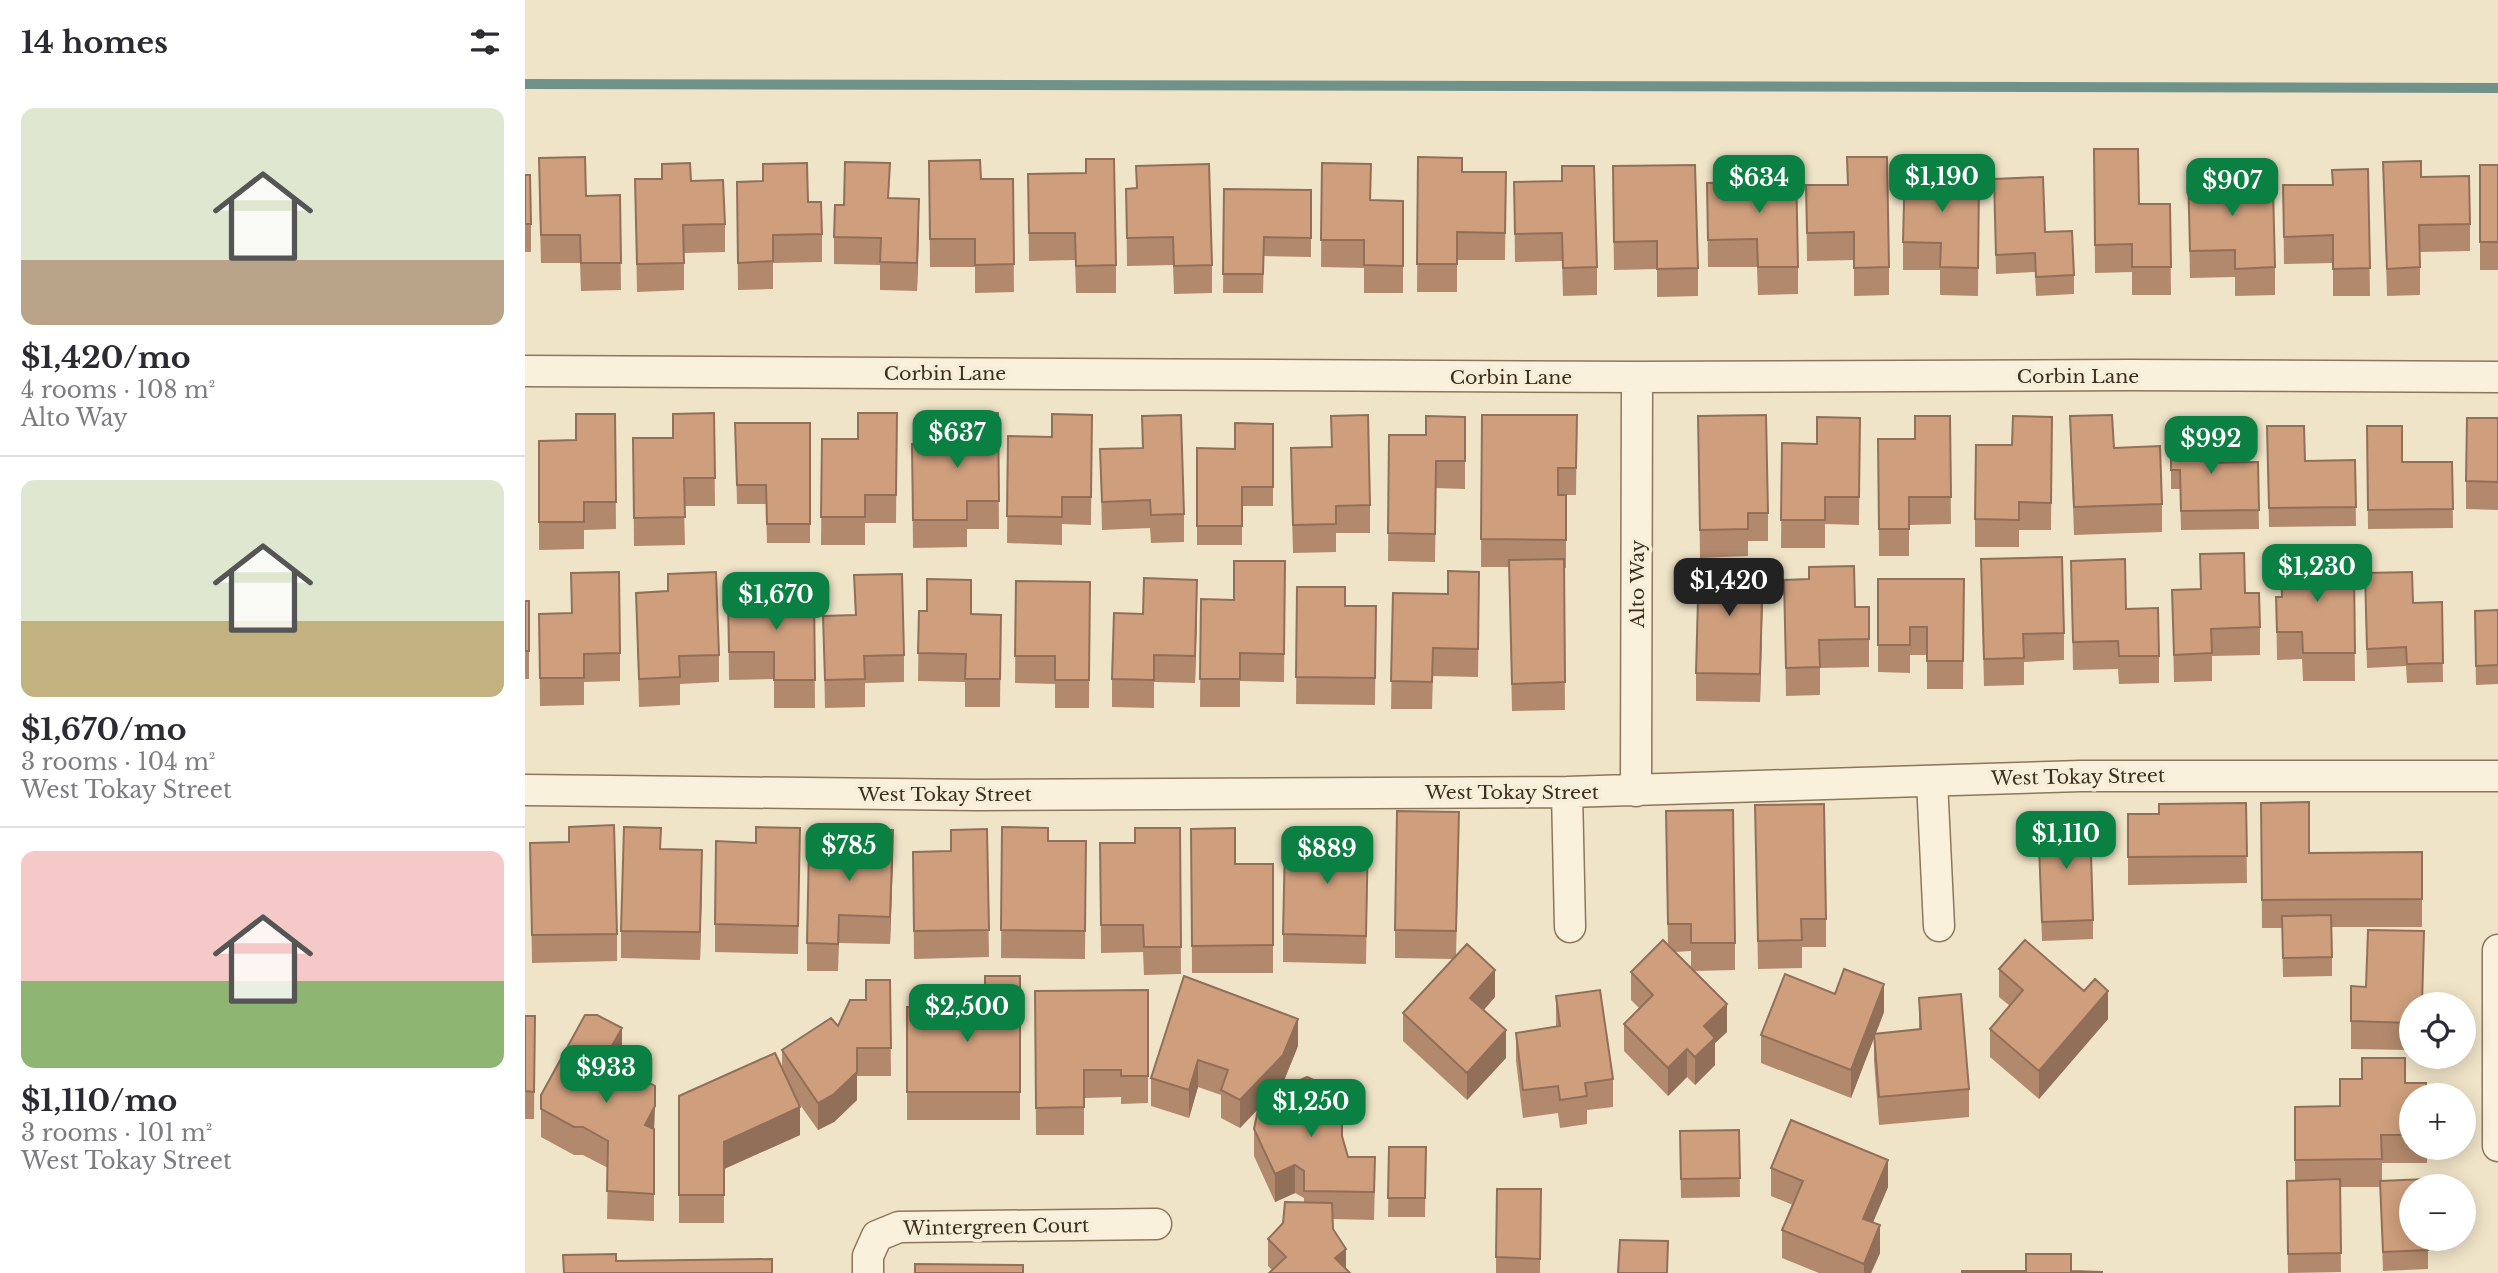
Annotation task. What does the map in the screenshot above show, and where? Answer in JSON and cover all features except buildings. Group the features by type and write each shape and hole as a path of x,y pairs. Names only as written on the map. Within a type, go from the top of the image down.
{"street":[{"name":"Corbin Lane","path":"525,371 1637,377 2498,377"},
{"name":"Alto Way","path":"1636,791 1637,377"},
{"name":"West Tokay Street","path":"525,790 978,795 1567,792 2081,776 2498,776"},
{"path":"1932,781 1939,926"},
{"path":"1567,792 1570,927"},
{"path":"2498,950 2498,1146"},
{"name":"Wintergreen Court","path":"868,1273 868,1256 877,1236 899,1227 1156,1224"}],"waterway":[{"path":"525,84 2498,88"}]}
